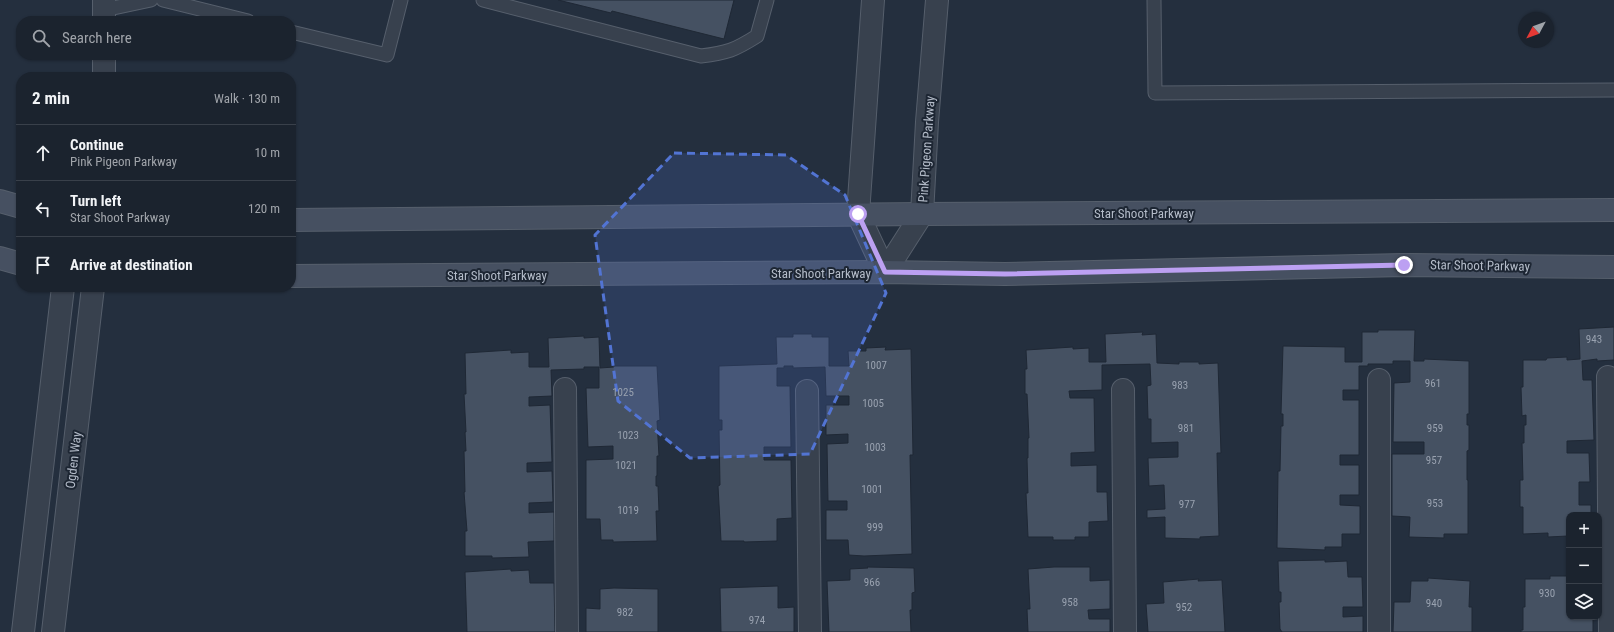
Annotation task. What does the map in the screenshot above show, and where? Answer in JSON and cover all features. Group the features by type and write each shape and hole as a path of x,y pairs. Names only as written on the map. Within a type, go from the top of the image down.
{"street":[{"path":"873,0 858,214 885,272"},
{"name":"Pink Pigeon Parkway","path":"885,272 922,214 927,122 937,0"},
{"path":"104,60 104,72"},
{"path":"0,201 16,206"},
{"name":"Star Shoot Parkway","path":"296,220 858,214 1614,210"},
{"path":"0,258 16,263"},
{"name":"Star Shoot Parkway","path":"296,276 885,272 1005,274 1404,265 1614,267"},
{"path":"23,632 63,292"},
{"name":"Ogden Way","path":"52,632 92,292"},
{"path":"1608,376 1610,632"},
{"path":"1379,380 1379,632"},
{"path":"566,390 567,632"},
{"path":"1123,390 1126,632"},
{"path":"807,391 810,632"}],"lane":[{"path":"104,10 151,0"},
{"path":"163,0 228,16"},
{"path":"296,33 387,55 401,0"},
{"path":"483,0 701,56 726,53 757,36 767,0"},
{"path":"1154,0 1155,94 1614,90"}],"highlighted area":[{"path":"674,153 786,155 845,195 886,293 810,454 690,458 618,401 595,235"}],"building":[{"path":"558,0 734,0 724,39 612,11 611,13"},
{"path":"1614,327 1614,360 1597,361 1597,359 1582,361 1583,380 1592,380 1594,440 1567,441 1567,453 1589,453 1590,482 1579,482 1579,505 1591,505 1591,512 1566,512 1566,536 1548,537 1548,533 1523,534 1523,507 1520,507 1520,480 1523,480 1522,443 1524,443 1524,425 1526,425 1526,415 1522,416 1521,387 1523,387 1523,360 1546,360 1547,358 1567,357 1567,360 1580,359 1579,329"},
{"path":"1378,330 1415,330 1414,361 1424,361 1424,359 1469,361 1469,414 1467,414 1467,425 1469,425 1469,450 1467,451 1468,534 1444,534 1444,538 1409,537 1410,517 1392,516 1392,454 1424,454 1424,442 1393,442 1394,383 1410,382 1410,361 1393,361 1393,364 1368,364 1368,366 1359,366 1359,390 1343,390 1343,400 1359,400 1359,455 1340,455 1340,465 1359,465 1359,495 1340,495 1340,505 1360,506 1360,534 1342,534 1342,547 1325,547 1325,550 1277,548 1278,471 1280,471 1281,426 1283,426 1283,414 1281,414 1283,346 1345,347 1345,362 1362,362 1362,332 1378,332"},
{"path":"1143,332 1142,335 1156,334 1157,363 1218,363 1221,453 1217,453 1219,536 1200,537 1200,539 1165,538 1165,517 1147,518 1147,510 1165,509 1164,485 1149,486 1148,458 1178,457 1178,442 1151,443 1151,419 1148,419 1147,386 1151,385 1150,364 1102,365 1102,390 1069,391 1070,398 1094,398 1095,452 1071,453 1071,466 1097,465 1097,492 1107,492 1108,521 1089,522 1089,537 1075,537 1075,540 1053,540 1053,537 1028,537 1026,493 1028,493 1027,458 1029,438 1027,394 1025,394 1025,369 1027,369 1026,350 1073,347 1073,349 1089,348 1089,362 1106,362 1105,334"},
{"path":"793,334 812,334 812,337 829,337 829,366 849,366 848,351 866,351 866,348 886,347 885,350 911,349 913,455 910,455 912,554 864,556 849,555 848,540 826,540 826,510 847,510 847,501 828,501 827,444 848,443 848,434 826,435 826,405 849,405 849,396 826,396 825,367 793,368 793,366 784,366 784,368 777,368 777,386 790,386 791,447 764,447 764,460 791,460 792,518 777,519 777,541 721,541 718,486 720,485 719,430 722,430 722,420 719,420 719,366 777,364 776,337 793,337"},
{"path":"584,336 584,338 599,337 600,368 614,366 657,366 660,420 657,421 659,456 657,456 656,486 658,486 659,511 656,511 657,541 613,542 613,540 601,540 600,519 586,519 586,460 613,459 613,446 588,447 586,388 599,388 599,367 584,367 584,369 551,370 552,396 529,397 529,406 550,405 552,462 527,463 527,472 552,471 553,502 529,503 529,513 554,512 554,541 528,542 529,557 492,558 492,556 465,556 465,531 467,531 464,492 464,451 466,451 464,394 466,394 465,353 511,350 511,353 529,352 529,367 549,367 548,338"},
{"path":"1325,560 1325,562 1347,561 1348,577 1362,577 1363,607 1343,607 1343,617 1363,616 1363,632 1282,632 1280,629 1279,602 1281,602 1281,592 1279,592 1278,561"},
{"path":"867,567 914,568 915,592 912,593 912,610 910,610 911,632 829,632 827,581 850,580 850,569 868,568"},
{"path":"1090,567 1090,581 1110,580 1110,609 1088,610 1089,619 1110,619 1110,632 1028,632 1027,609 1030,609 1028,569"},
{"path":"511,569 511,571 529,570 530,583 554,583 555,632 467,632 465,572"},
{"path":"1550,576 1566,576 1566,620 1593,620 1593,632 1521,632 1521,630 1523,630 1523,607 1525,607 1525,579 1550,579"},
{"path":"1428,578 1470,581 1469,607 1472,607 1472,632 1393,632 1394,602 1410,602 1411,581 1428,581"},
{"path":"1199,579 1198,581 1222,580 1225,632 1148,632 1146,604 1164,603 1163,582"},
{"path":"778,586 778,608 794,607 794,632 721,632 720,588"},
{"path":"600,589 658,589 658,632 586,632 586,608 600,609"}],"route":[{"path":"858,214 885,272 1005,274 1404,265"}]}
